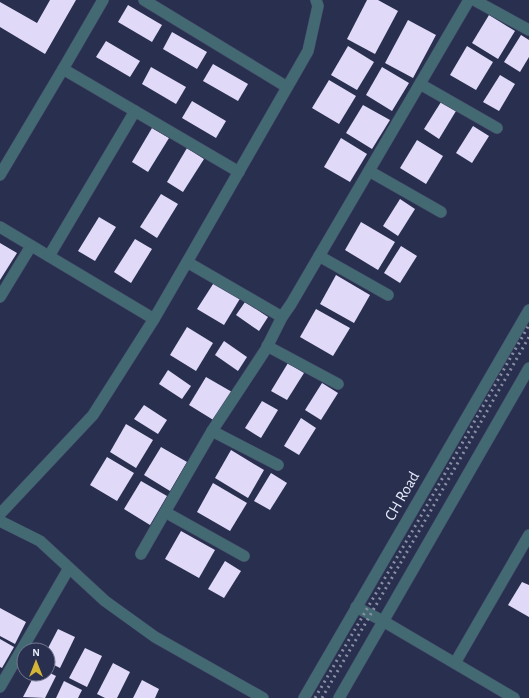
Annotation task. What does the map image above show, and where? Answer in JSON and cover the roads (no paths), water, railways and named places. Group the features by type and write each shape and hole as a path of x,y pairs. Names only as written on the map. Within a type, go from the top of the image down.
{"street":[{"path":"0,175 103,0"},
{"path":"144,0 287,86"},
{"path":"0,514 93,415 154,319 308,50 318,6 316,0"},
{"path":"141,554 212,431 267,346 282,317 469,0"},
{"path":"474,0 529,30"},
{"path":"63,69 239,172"},
{"path":"420,84 497,128"},
{"path":"49,256 135,111"},
{"path":"369,171 440,212"},
{"path":"0,228 154,319"},
{"path":"0,296 31,246"},
{"path":"319,256 388,295"},
{"path":"187,262 282,317"},
{"name":"CH Road","path":"304,698 529,310"},
{"path":"267,346 338,384"},
{"path":"338,698 529,368"},
{"path":"212,431 278,465"},
{"path":"165,512 244,556"},
{"path":"0,521 40,541 105,601 155,637 263,698"},
{"path":"455,663 529,535"},
{"path":"0,687 69,568"},
{"path":"356,607 383,621 514,698"}],"railway":[{"path":"315,698 417,523 529,325"},
{"path":"322,698 529,337"}]}
